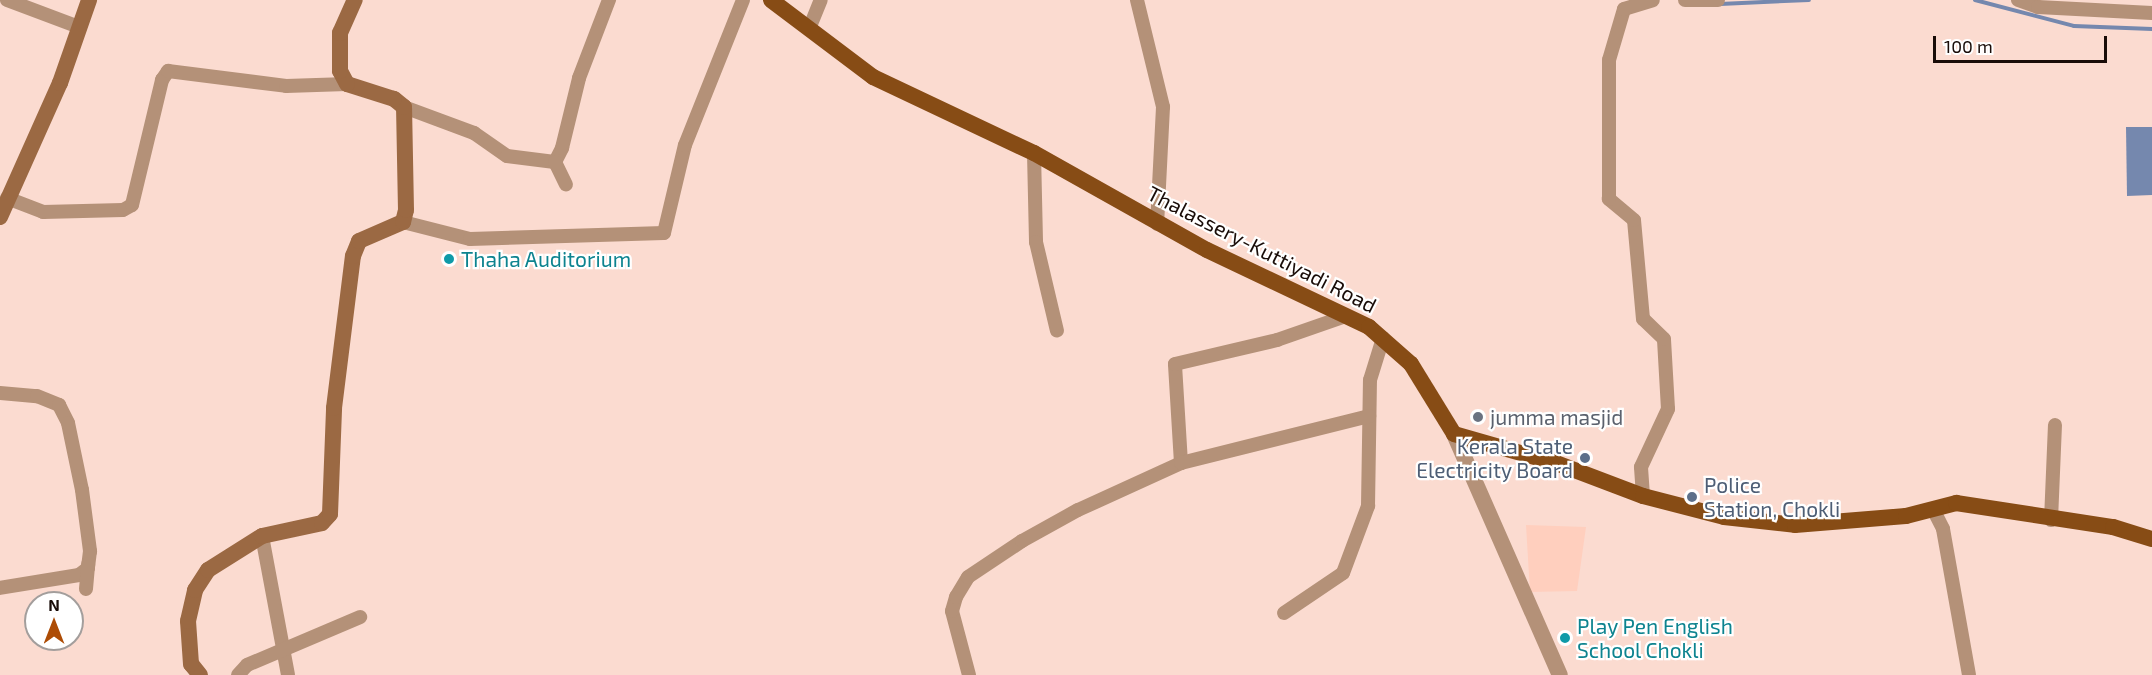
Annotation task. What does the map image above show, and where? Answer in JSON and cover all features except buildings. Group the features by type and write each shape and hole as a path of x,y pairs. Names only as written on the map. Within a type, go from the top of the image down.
{"main road":[{"path":"0,217 60,83 76,26 89,0"},
{"path":"200,675 191,664 187,643 195,590 224,557 261,536 322,523 330,514 334,408 353,256 359,240 403,222 404,107 394,99 347,84 340,71 338,50 340,33 355,0"},
{"name":"Thalassery-Kuttiyadi Road","path":"771,0 873,78 1034,153 1157,224 1346,316 1383,338 1411,364 1454,434"},
{"path":"1454,434 1556,463 1643,496 1724,517 1795,525 1906,516 1956,503 2008,509 2051,520 2113,527 2152,539"}],"street":[{"path":"7,0 76,26"},
{"path":"555,162 562,148 579,78 609,0"},
{"path":"403,222 470,239 664,233 685,145 743,0"},
{"path":"809,29 821,0"},
{"path":"1137,0 1163,107 1157,224"},
{"path":"1643,496 1641,467 1668,409 1664,339 1643,319 1634,220 1609,199 1610,60 1624,9 1653,0"},
{"path":"1686,0 1715,0"},
{"path":"2018,0 2038,7 2152,13"},
{"path":"7,198 43,212 123,210 132,205 162,80 168,71 286,86 347,84"},
{"path":"404,107 474,133 507,156 555,162"},
{"path":"1034,153 1036,242 1057,331"},
{"path":"555,162 566,184"},
{"path":"1181,463 1175,364 1276,340 1346,316"},
{"path":"1284,613 1343,573 1368,506 1370,380 1383,338"},
{"path":"0,393 37,396 59,405 68,423 82,489 89,558 86,589"},
{"path":"969,675 952,611 968,577 1078,510 1181,463 1369,416"},
{"path":"2051,520 2055,425"},
{"path":"1454,434 1560,675"},
{"path":"1933,509 1943,529 1969,675"},
{"path":"261,536 288,675"},
{"path":"0,588 66,580 88,568 89,558"},
{"path":"238,675 247,665 360,617"}],"shaded area":[{"path":"1526,525 1586,527 1577,591 1530,592"}],"water":[{"path":"2126,127 2152,127 2152,195 2127,196"}],"waterway":[{"path":"1720,4 1809,0"},
{"path":"1975,0 2074,26 2152,29"}],"place":[{"name":"Thaha Auditorium","path":"449,259"},
{"name":"jumma masjid","path":"1478,417"},
{"name":"Kerala State Electricity Board","path":"1585,458"},
{"name":"Police Station, Chokli","path":"1692,497"},
{"name":"Play Pen English School Chokli","path":"1565,638"}]}
